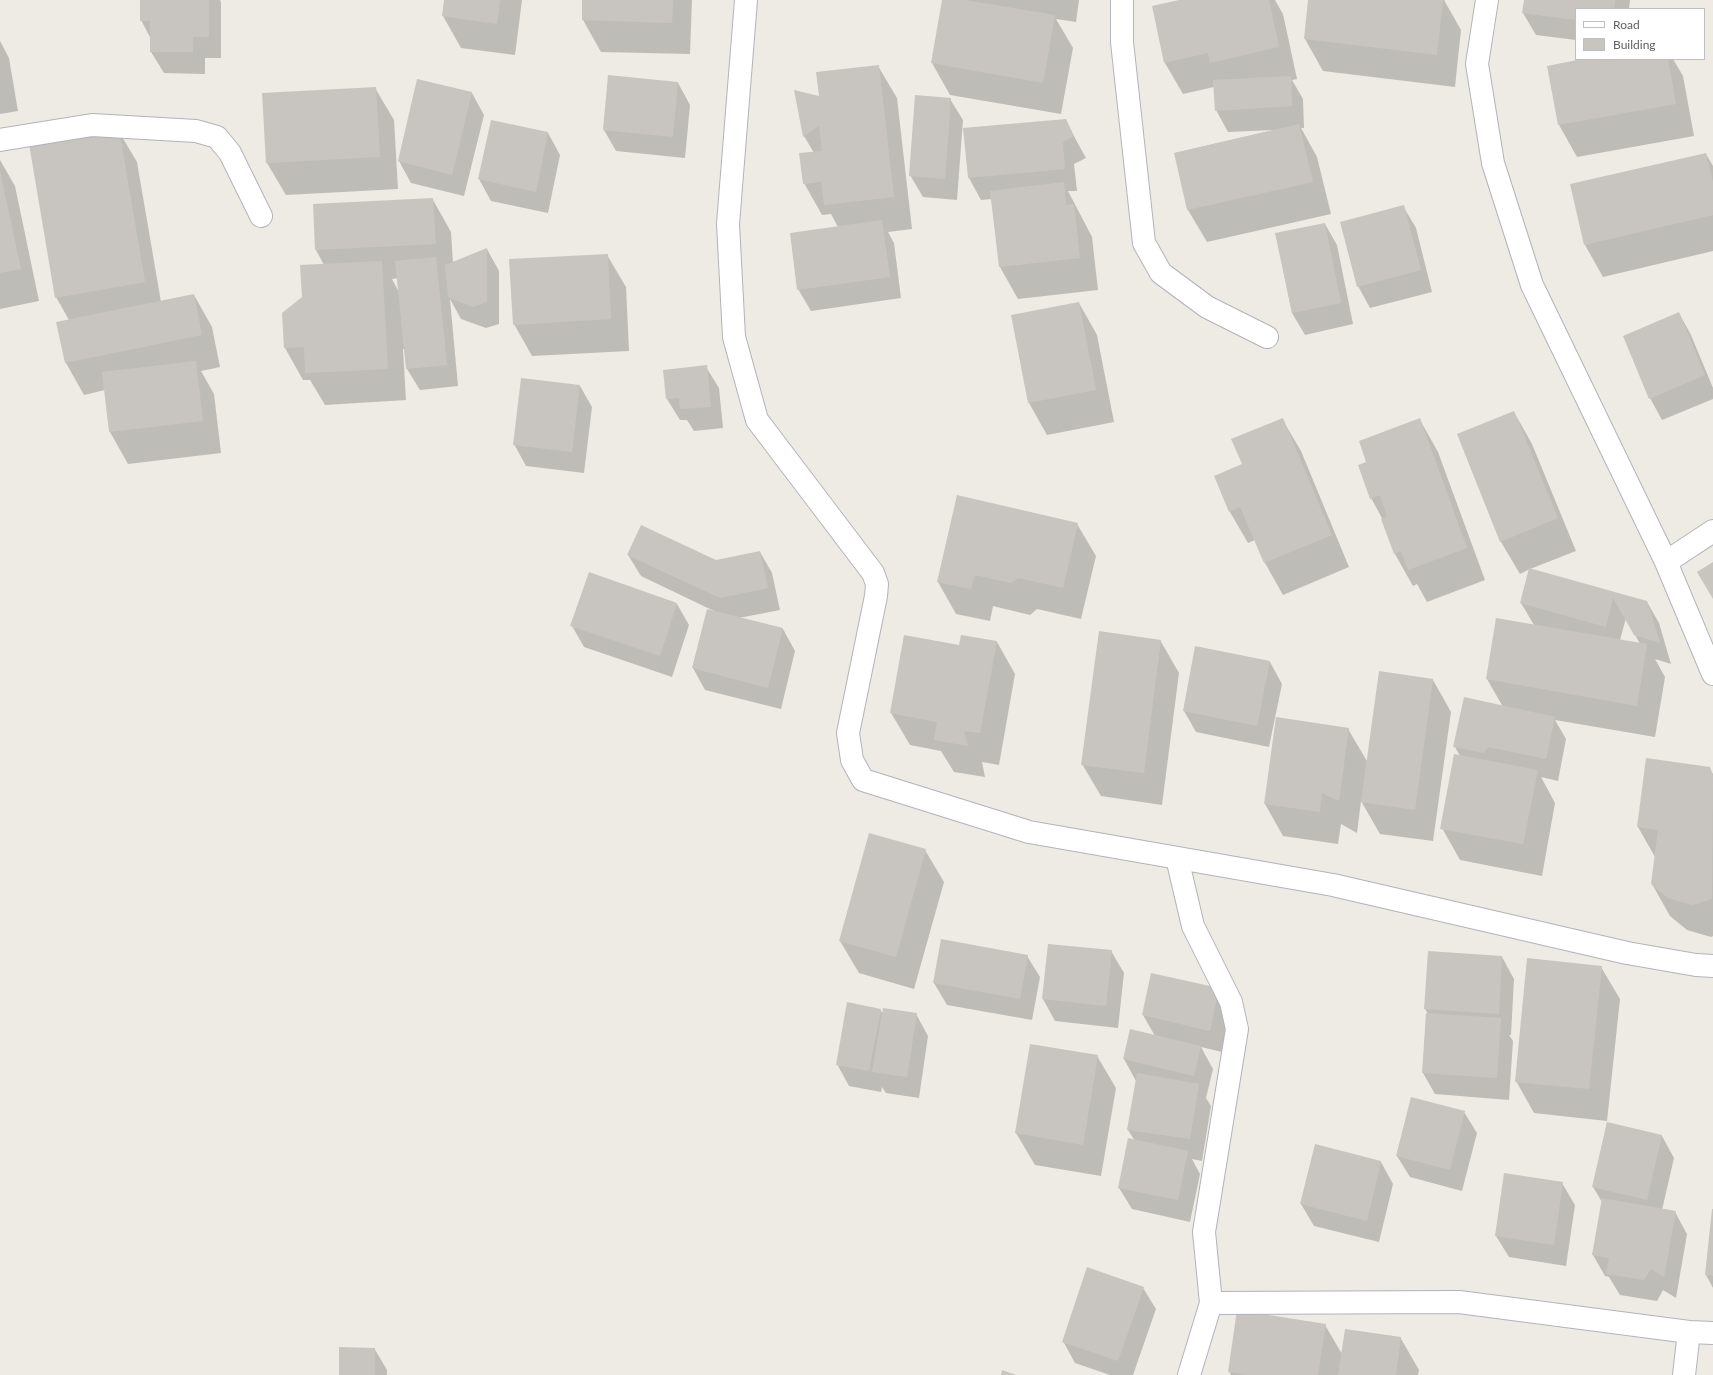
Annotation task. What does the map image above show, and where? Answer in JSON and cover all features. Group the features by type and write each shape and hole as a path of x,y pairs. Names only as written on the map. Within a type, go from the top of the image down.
{"street":[{"path":"746,0 728,224 734,336 758,420 873,573 877,584 876,596 848,733 852,760 863,780 1029,832 1333,885 1627,953 1696,965 1713,966"},
{"path":"1122,0 1122,42 1144,243 1162,273 1167,277 1207,307 1267,337"},
{"path":"1487,0 1477,64 1495,171 1532,285 1666,562 1713,674"},
{"path":"0,140 92,125 196,131 217,137 230,153 261,216"},
{"path":"1666,562 1713,532"},
{"path":"1177,858 1194,926 1232,1002 1237,1029 1204,1232 1211,1303 1189,1375"},
{"path":"1211,1303 1459,1302 1689,1332 1713,1333"},
{"path":"1684,1375 1689,1332"}],"building":[{"path":"140,0 209,0 209,37 193,37 193,52 150,52 150,21 140,21"},
{"path":"444,0 500,0 497,24 442,16"},
{"path":"582,0 673,0 672,23 582,20"},
{"path":"942,0 965,0 1055,15 1043,83 931,63"},
{"path":"1179,0 1269,0 1279,47 1210,63 1208,53 1164,63 1152,6"},
{"path":"1308,0 1443,0 1437,55 1304,39"},
{"path":"1524,0 1615,0 1614,8 1575,8 1575,20 1522,13"},
{"path":"1577,60 1668,60 1676,104 1558,125 1547,66"},
{"path":"879,65 894,197 824,205 821,182 803,184 799,153 822,151 819,126 803,137 794,90 819,96 816,72"},
{"path":"608,75 678,82 673,137 603,130"},
{"path":"1291,76 1292,106 1215,111 1213,80"},
{"path":"417,79 472,92 452,175 398,161"},
{"path":"376,87 380,157 266,163 262,93"},
{"path":"915,95 951,98 945,179 909,176"},
{"path":"1066,119 1074,136 1063,142 1065,169 968,178 963,128"},
{"path":"491,120 548,132 536,192 478,179"},
{"path":"1299,124 1313,182 1187,210 1174,153"},
{"path":"119,129 145,282 55,298 29,144"},
{"path":"1706,153 1713,182 1713,215 1584,245 1570,184"},
{"path":"0,171 21,269 0,273"},
{"path":"1064,182 1066,205 1074,204 1080,258 999,267 990,191"},
{"path":"433,198 436,244 315,250 313,204"},
{"path":"1404,205 1421,270 1357,287 1340,222"},
{"path":"882,220 890,277 797,290 790,233"},
{"path":"1325,223 1341,303 1292,313 1275,233"},
{"path":"487,248 487,302 473,307 448,297 445,265"},
{"path":"608,254 611,319 513,325 509,259"},
{"path":"436,257 447,365 406,369 395,261"},
{"path":"382,261 388,369 305,373 304,347 284,348 282,313 302,297 300,265"},
{"path":"194,294 202,335 65,363 56,322"},
{"path":"1079,302 1096,390 1028,403 1011,315"},
{"path":"1679,312 1705,375 1649,399 1623,336"},
{"path":"196,361 203,421 109,432 102,372"},
{"path":"707,365 711,407 680,409 679,398 666,399 663,370"},
{"path":"521,378 580,385 572,452 513,445"},
{"path":"1514,411 1558,518 1500,542 1457,434"},
{"path":"1283,418 1332,535 1264,563 1240,507 1229,512 1214,476 1242,464 1231,439"},
{"path":"1420,418 1467,548 1408,570 1401,551 1394,554 1381,519 1387,517 1380,495 1370,499 1358,465 1366,462 1359,441"},
{"path":"957,495 1078,523 1063,588 1018,578 1011,583 975,575 971,589 937,582"},
{"path":"641,525 716,560 760,551 768,588 720,598 627,555"},
{"path":"1713,562 1713,599 1697,572"},
{"path":"1529,568 1647,601 1660,643 1634,635 1613,598 1606,627 1520,603"},
{"path":"589,572 677,603 660,656 570,626"},
{"path":"707,609 783,628 768,688 692,668"},
{"path":"1496,618 1647,644 1637,706 1486,679"},
{"path":"1099,631 1161,640 1144,773 1081,765"},
{"path":"904,635 959,645 961,635 997,641 980,733 964,731 968,746 934,740 937,722 890,713"},
{"path":"1195,646 1270,661 1257,726 1183,711"},
{"path":"1379,671 1433,679 1415,810 1361,802"},
{"path":"1464,697 1555,717 1546,759 1488,747 1484,753 1453,747"},
{"path":"1276,717 1349,728 1339,801 1322,793 1320,812 1264,804"},
{"path":"1454,754 1538,770 1523,844 1440,829"},
{"path":"1646,758 1710,767 1713,776 1712,899 1692,905 1668,898 1651,884 1658,830 1637,827"},
{"path":"869,833 926,849 896,957 839,941"},
{"path":"941,939 1028,955 1020,999 933,983"},
{"path":"1048,944 1112,950 1106,1006 1042,999"},
{"path":"1428,951 1502,956 1499,1014 1424,1009"},
{"path":"1527,958 1602,966 1589,1089 1515,1082"},
{"path":"1151,973 1219,988 1210,1031 1142,1015"},
{"path":"847,1002 881,1009 869,1071 836,1065"},
{"path":"883,1008 917,1013 907,1077 872,1072"},
{"path":"1426,1013 1501,1018 1497,1078 1422,1073"},
{"path":"1130,1029 1201,1046 1194,1076 1123,1059"},
{"path":"1030,1044 1098,1055 1083,1145 1015,1133"},
{"path":"1137,1073 1199,1084 1190,1139 1127,1130"},
{"path":"1411,1097 1465,1111 1450,1170 1396,1156"},
{"path":"1607,1122 1662,1135 1647,1200 1592,1187"},
{"path":"1128,1138 1188,1151 1178,1200 1118,1188"},
{"path":"1315,1144 1381,1161 1367,1221 1300,1204"},
{"path":"1504,1173 1563,1182 1554,1245 1495,1236"},
{"path":"1602,1198 1676,1211 1664,1277 1651,1269 1644,1280 1606,1274 1609,1258 1592,1255"},
{"path":"1713,1209 1713,1276 1705,1275"},
{"path":"1087,1267 1144,1287 1118,1361 1062,1342"},
{"path":"1237,1310 1326,1324 1318,1375 1250,1375 1228,1372"},
{"path":"1345,1329 1401,1337 1396,1375 1338,1375"},
{"path":"339,1347 375,1348 375,1375 339,1375"},
{"path":"1002,1370 1016,1375 1001,1375"}]}
